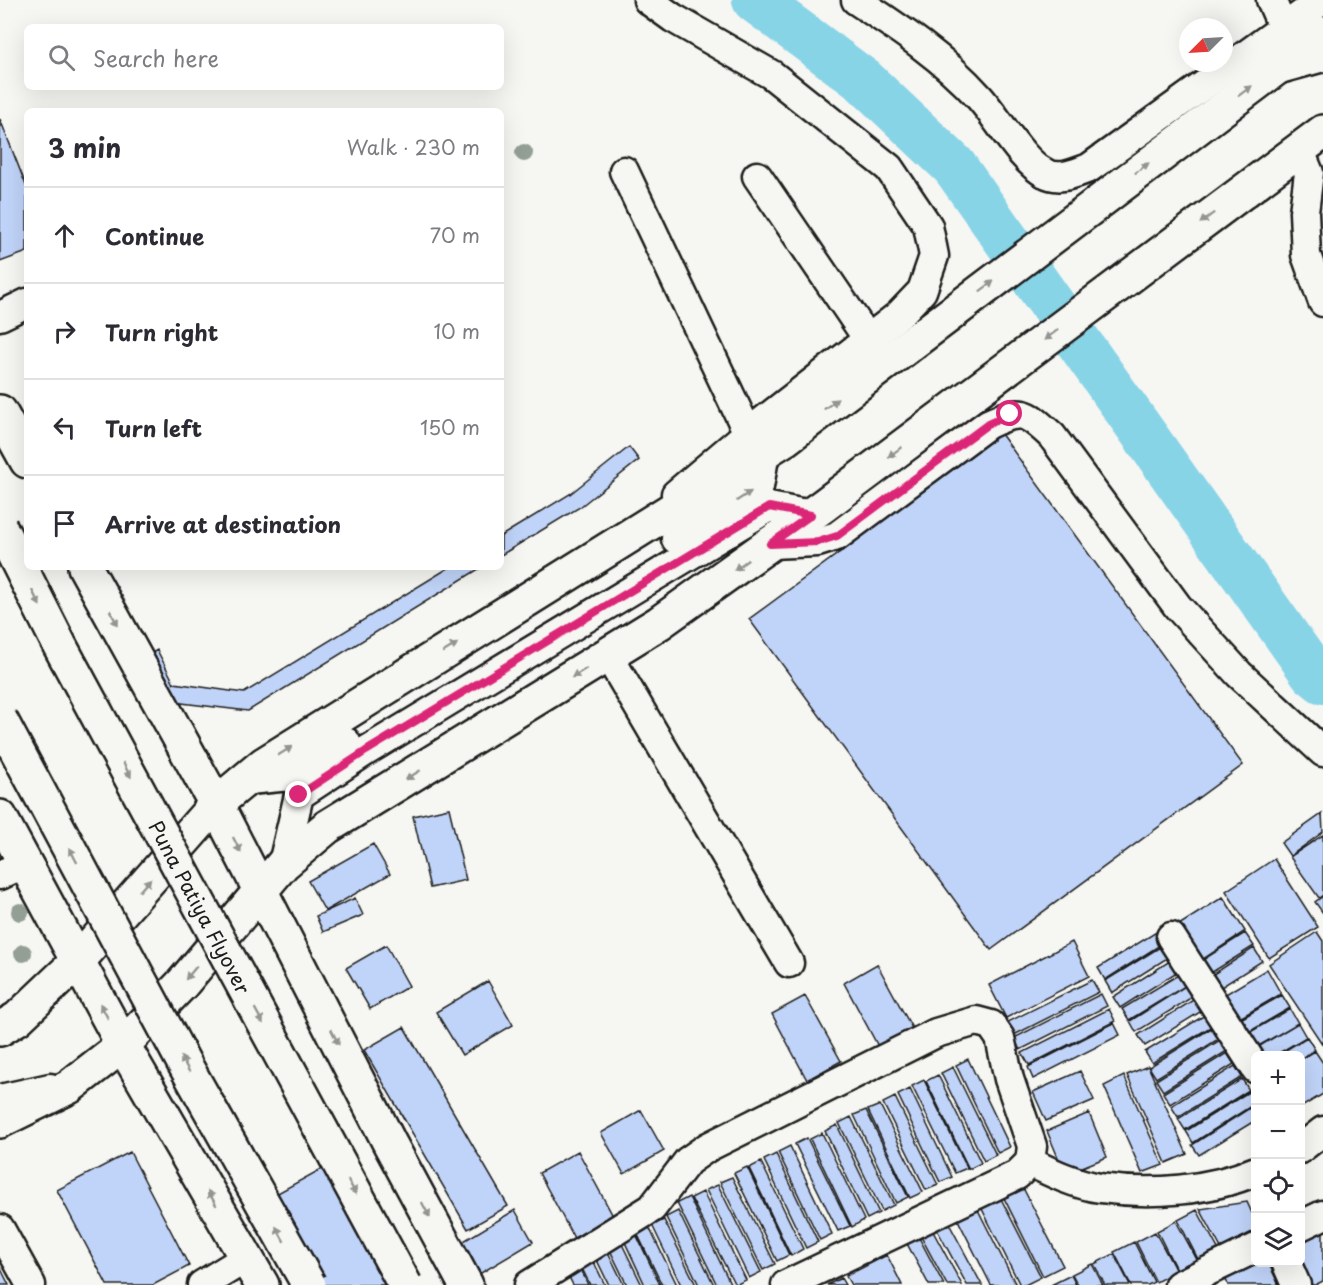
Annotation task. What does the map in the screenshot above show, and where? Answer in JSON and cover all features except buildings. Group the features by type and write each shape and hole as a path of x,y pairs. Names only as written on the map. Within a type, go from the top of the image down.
{"main road":[{"path":"0,1029 32,1005 78,961 216,804 240,781 622,540 766,441 1198,126 1294,52 1323,33"},
{"path":"0,1121 75,1082 123,1045 182,984 283,864 327,827 659,623 817,511 1317,135"},
{"path":"0,412 24,456"},
{"name":"Puna Patiya Flyover","path":"0,527 60,646 405,1285"},
{"path":"87,570 216,804 390,1144 466,1285"},
{"path":"0,719 184,1063 309,1285"},
{"path":"0,817 13,869 78,961 123,1045 254,1271"}],"street":[{"path":"240,781 290,776 759,487 766,441 868,339 899,315 922,291 934,256 927,226 889,168 771,75 673,18 648,0"},
{"path":"856,0 898,28 944,64 979,97 1030,165 1047,175 1062,177 1089,168 1294,52 1322,0"},
{"path":"1271,0 1294,52"},
{"path":"1317,135 1304,212 1306,255 1323,302"},
{"path":"624,171 766,441"},
{"path":"758,176 868,339"},
{"path":"0,316 24,304"},
{"path":"770,544 818,542 837,536 988,424 1010,414 1029,416 1052,436 1178,607 1239,674 1323,752"},
{"path":"283,864 299,795 366,751 769,507 817,511"},
{"path":"608,655 789,963"},
{"path":"1171,938 1251,1061"},
{"path":"0,1040 32,1005"},
{"path":"529,1285 652,1208 688,1161 708,1147 936,1033 976,1021 991,1025 1000,1038 1009,1079 1032,1146 1030,1162 1017,1175 786,1285"},
{"path":"0,1099 75,1082"},
{"path":"1030,1162 1061,1177 1098,1188 1132,1190 1191,1187 1235,1180 1251,1173"},
{"path":"1305,1224 1323,1215"},
{"path":"0,1229 31,1285"},
{"path":"1179,1285 1251,1250"},
{"path":"1288,1267 1296,1285"},
{"path":"214,1282 254,1271"}],"waterway":[{"path":"755,0 864,81 954,166 1313,673 1323,681"}],"route":[{"path":"299,795 366,751 769,507 811,515 770,544 818,542 837,536 988,424 1010,414"}]}
